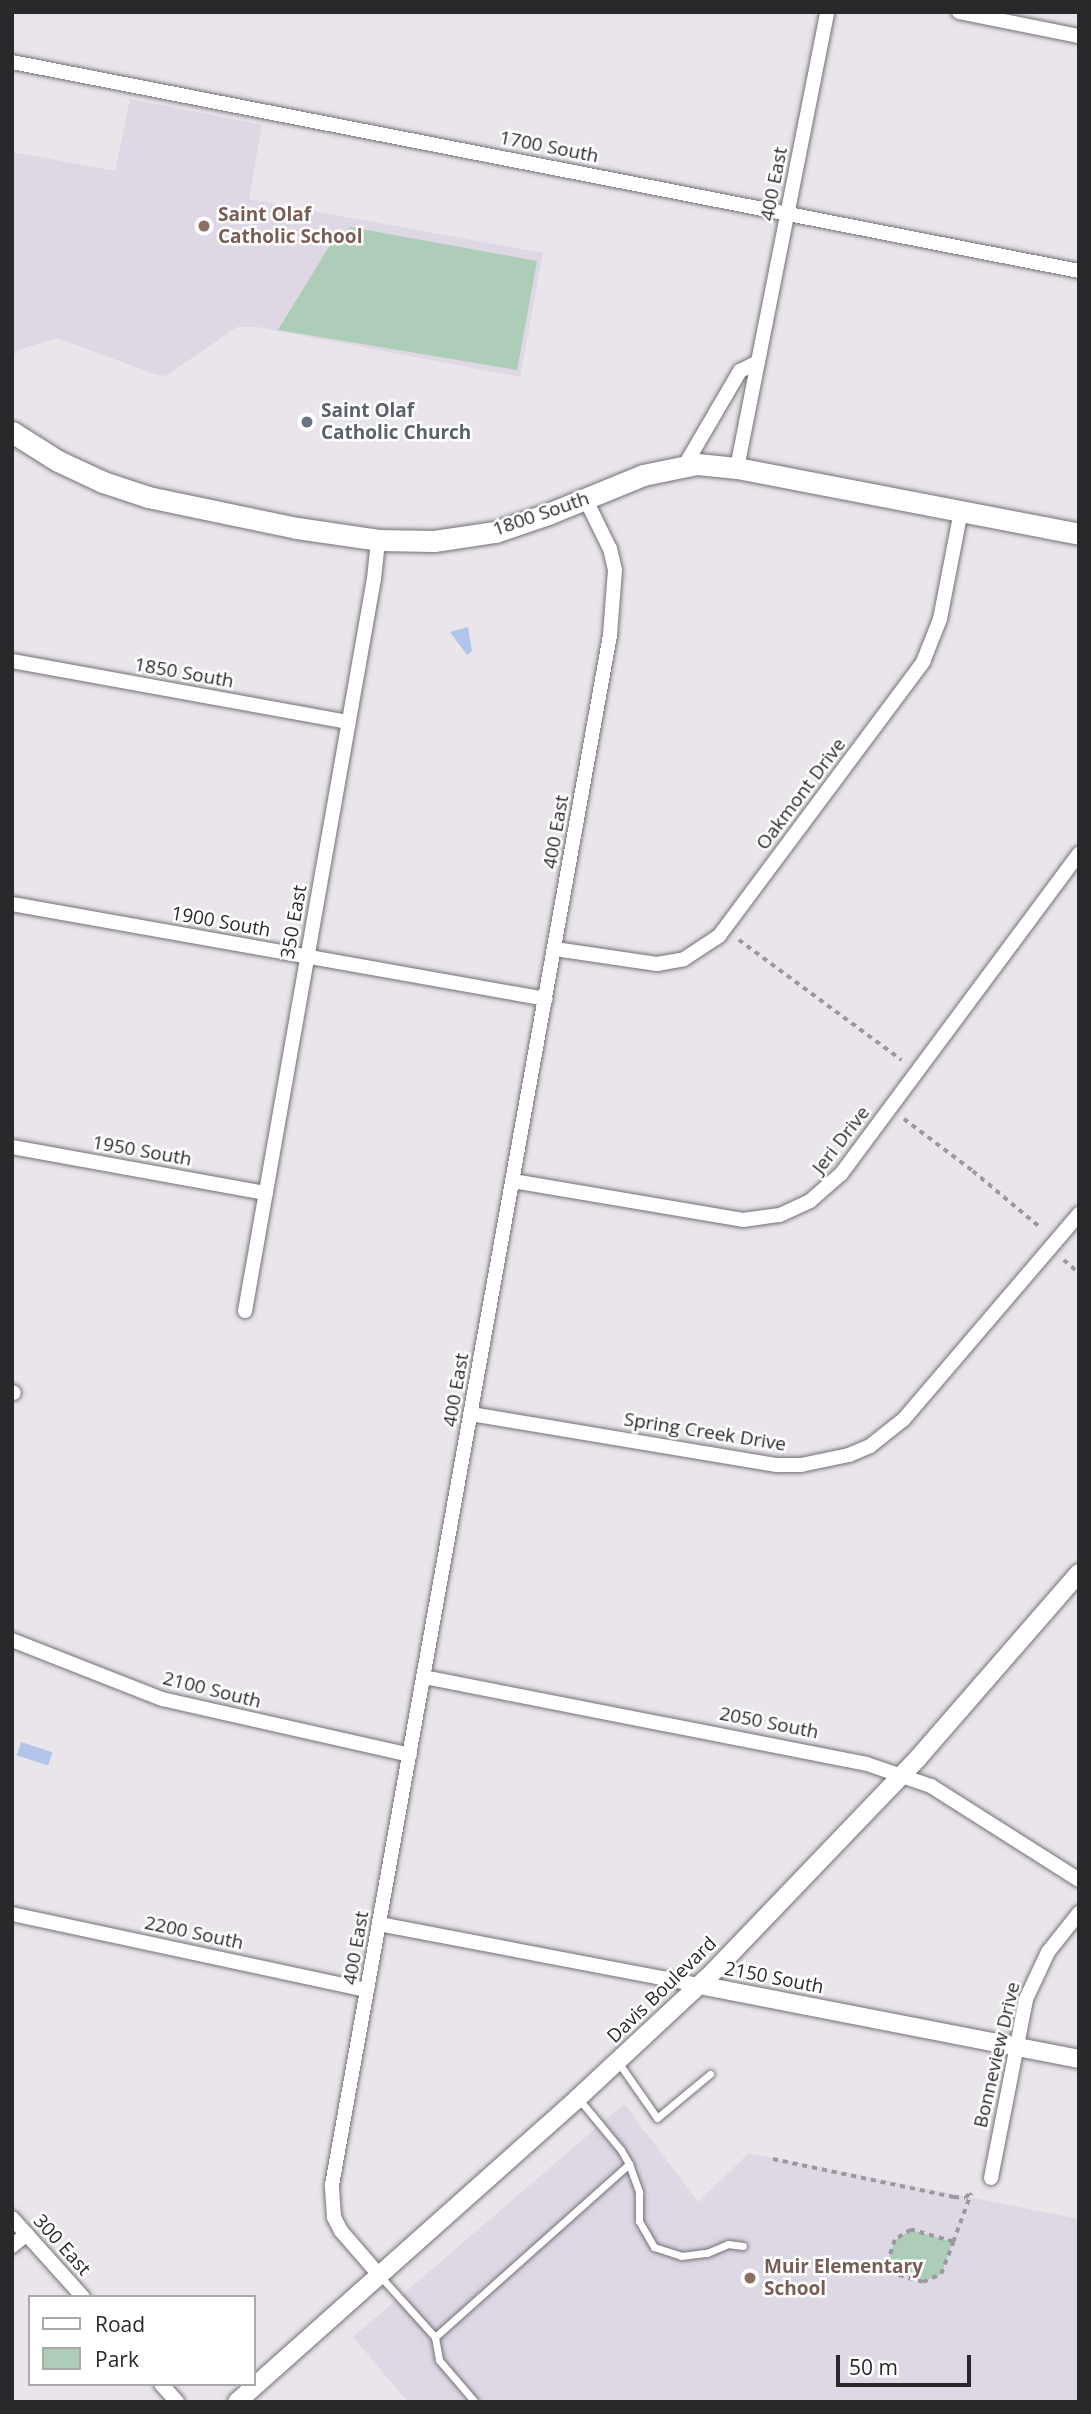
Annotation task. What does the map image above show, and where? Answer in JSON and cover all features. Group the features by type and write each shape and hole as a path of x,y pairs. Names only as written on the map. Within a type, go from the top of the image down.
{"main road":[{"name":"1800 South","path":"12,432 58,461 137,494 297,528 378,540 435,541 495,532 586,500 643,475 685,465 737,468 1079,534"}],"street":[{"name":"400 East","path":"737,468 827,12"},
{"path":"959,12 1079,36"},
{"name":"1700 South","path":"12,62 1079,271"},
{"path":"685,465 740,370 758,362"},
{"name":"400 East","path":"380,2276 341,2231 331,2202 610,635 615,591 610,549 586,500"},
{"name":"Oakmont Drive","path":"555,949 664,964 697,953 719,936 923,662 936,634 961,511"},
{"name":"350 East","path":"245,1311 374,579 378,540"},
{"name":"1850 South","path":"12,661 349,722"},
{"name":"Jeri Drive","path":"513,1181 743,1220 780,1215 810,1202 841,1174 1079,854"},
{"name":"1900 South","path":"12,904 546,999"},
{"name":"1950 South","path":"12,1147 266,1193"},
{"name":"Spring Creek Drive","path":"471,1413 777,1465 801,1465 849,1455 870,1446 904,1419 1079,1214"},
{"name":"Davis Boulevard","path":"256,2385 578,2098 699,1985 902,1775 1079,1573"},
{"name":"2100 South","path":"12,1640 162,1699 410,1755"},
{"name":"2050 South","path":"424,1677 828,1754 902,1775 931,1786 1079,1880"},
{"name":"Bonneview Drive","path":"991,2178 1016,2047 1035,1974 1048,1952 1079,1913"},
{"name":"2200 South","path":"12,1914 368,1990"},
{"name":"2150 South","path":"379,1924 1079,2059"},
{"name":"300 East","path":"12,2218 81,2295"},
{"path":"12,2246 27,2235"},
{"path":"163,2386 177,2402"},
{"name":"Davis Boulevard","path":"237,2402 255,2386"}],"lane":[{"path":"618,2061 657,2118 710,2074"},
{"path":"578,2098 621,2150 629,2164 639,2192 639,2221 654,2248 681,2256 708,2253 728,2244 743,2246"},
{"path":"435,2337 629,2164"},
{"path":"380,2276 435,2337 439,2360 475,2402"}],"path":[{"path":"739,940 902,1060"},
{"path":"904,1119 973,1171 1041,1228"},
{"path":"1064,1260 1079,1273"},
{"path":"773,2159 954,2197 965,2198 971,2193 953,2242 941,2274 923,2282 899,2275 889,2258 895,2240 911,2230 953,2242"}],"shaded area":[{"name":"Saint Olaf Catholic School","path":"130,99 262,125 249,199 543,253 520,377 257,327 237,327 167,375 160,376 57,338 24,348 12,355 12,152 115,171"},
{"name":"Muir Elementary School","path":"624,2104 698,2202 749,2153 1079,2219 1079,2402 408,2402 353,2337"}],"green space":[{"path":"350,227 537,261 517,370 278,330 328,248"},
{"path":"911,2230 953,2242 941,2274 923,2282 897,2272 889,2258 895,2240"}],"water":[{"path":"468,627 472,651 467,655 450,632"},
{"path":"21,1742 52,1752 48,1766 17,1755"}],"place":[{"name":"Saint Olaf Catholic School","path":"204,226"},
{"name":"Saint Olaf Catholic Church","path":"307,422"},
{"name":"Muir Elementary School","path":"750,2278"}]}
